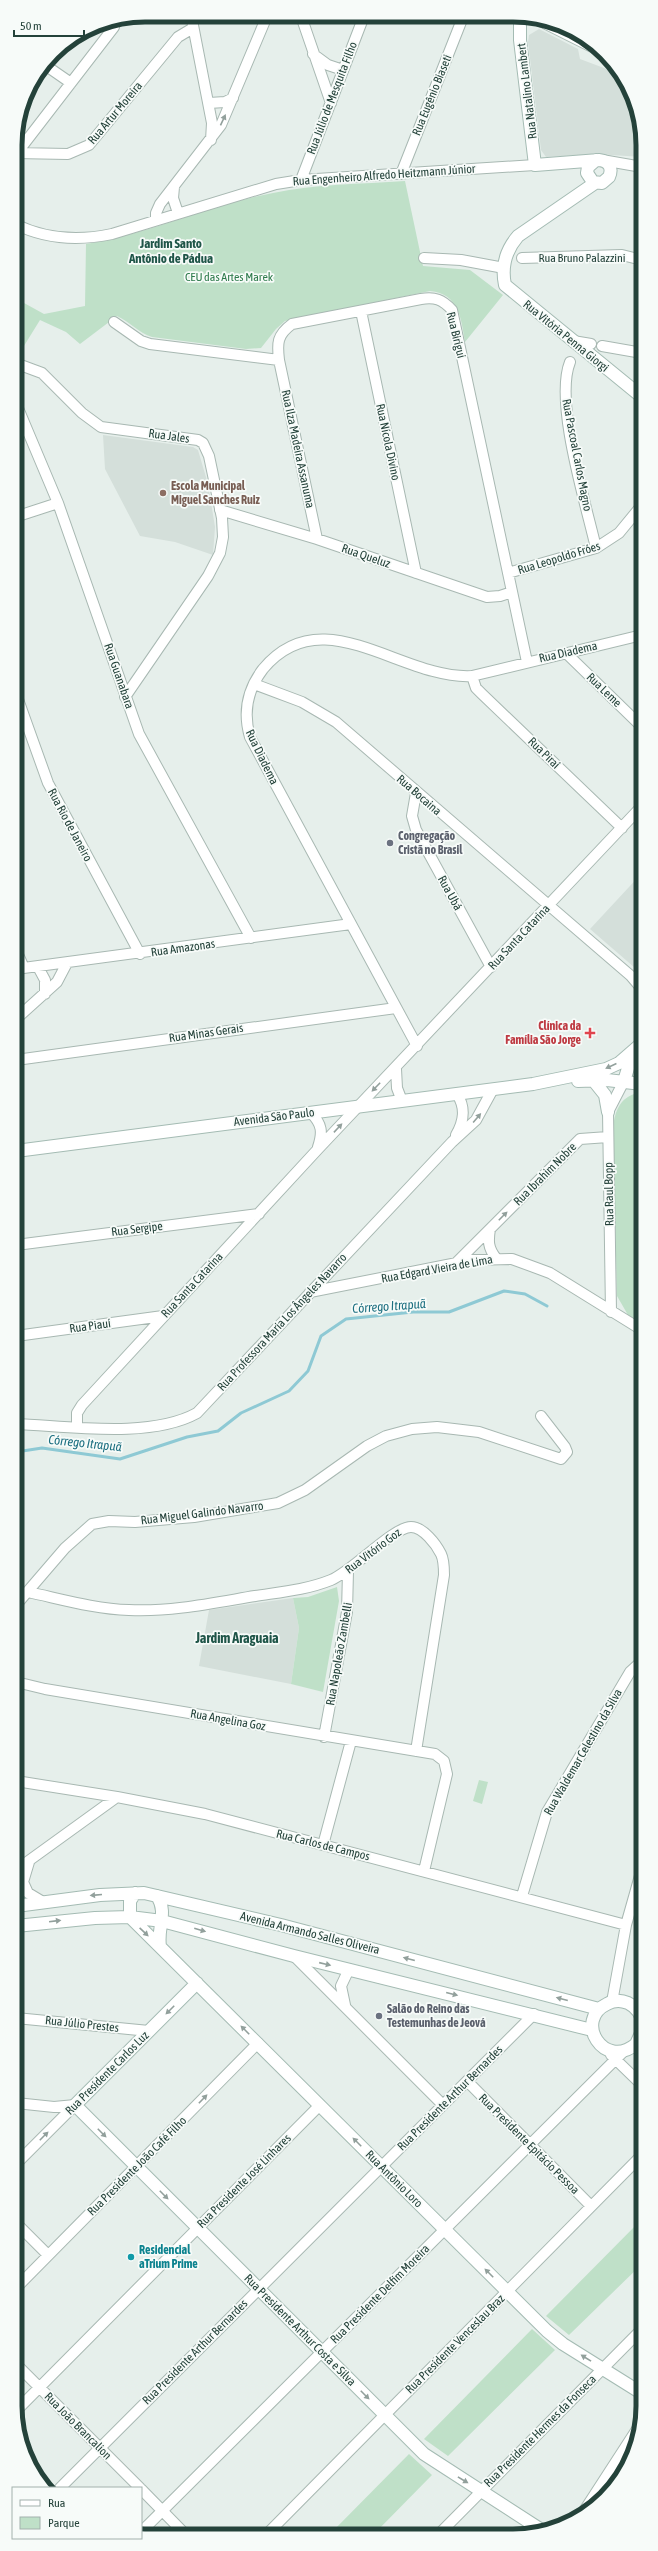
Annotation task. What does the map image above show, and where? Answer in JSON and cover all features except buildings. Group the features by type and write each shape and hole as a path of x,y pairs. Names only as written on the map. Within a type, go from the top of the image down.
{"street":[{"path":"193,22 209,103 212,124 211,140"},
{"path":"156,220 157,208 211,140 224,120 265,22"},
{"path":"303,22 331,102"},
{"name":"Rua Júlio de Mesquita Filho","path":"301,180 362,22"},
{"name":"Rua Eugênio Biaseti","path":"401,174 461,22"},
{"name":"Rua Natalino Lambert","path":"520,22 520,40 535,165"},
{"path":"22,145 114,27"},
{"name":"Rua Artur Moreira","path":"22,153 68,154 88,145 178,37 194,28"},
{"path":"568,35 578,40"},
{"path":"313,54 323,62 343,70"},
{"path":"49,68 71,83"},
{"path":"209,103 225,102 233,98"},
{"path":"424,258 461,260 504,268 510,245 518,236 577,197 591,177 590,164 599,160 610,167 609,177"},
{"name":"Rua Engenheiro Alfredo Heitzmann Júnior","path":"22,226 55,237 87,238 112,234 276,184 301,180 535,165 570,161 599,160 636,166"},
{"path":"570,161 581,163 591,177 602,183 629,164"},
{"path":"174,187 173,198 178,213"},
{"name":"Rua Bruno Palazzini","path":"522,258 622,255 636,258"},
{"name":"Rua Vitória Penna Giorgi","path":"504,268 505,285 509,290 636,392"},
{"name":"Rua Birigui","path":"279,360 278,338 282,332 292,324 432,298 440,299 452,310 527,662"},
{"name":"Rua Nícola Divino","path":"361,311 416,573"},
{"path":"114,322 141,341 150,344 279,360"},
{"path":"573,341 592,344"},
{"path":"602,346 636,352"},
{"name":"Rua Ilza Madeira Assanuma","path":"279,360 318,538"},
{"name":"Rua Pascoal Carlos Magno","path":"570,362 564,387 567,414 596,548"},
{"name":"Rua Jales","path":"22,366 42,373 82,413 102,426 198,440 203,443 209,456 220,510 223,537 220,553 208,576 125,697"},
{"name":"Rua Guanabara","path":"22,418 58,503 125,697 142,741 251,938"},
{"path":"22,515 58,503"},
{"name":"Rua Queluz","path":"220,510 318,538 486,597 500,596 512,592"},
{"name":"Rua Leopoldo Fróes","path":"508,573 596,548 614,538 636,514"},
{"name":"Rua Diadema","path":"417,1046 250,737 245,712 246,702 254,684 273,658 286,648 301,642 330,638 354,644 444,675 472,676 636,636"},
{"name":"Rua Leme","path":"566,653 636,721"},
{"name":"Rua Piraí","path":"472,676 479,691 622,828"},
{"name":"Rua Bocaina","path":"254,684 302,702 336,722 416,793 631,976 636,982"},
{"name":"Rua Rio de Janeiro","path":"22,708 48,784 140,954"},
{"name":"Rua Ubá","path":"416,793 412,816 416,830 491,968"},
{"name":"Rua Santa Catarina","path":"77,1426 78,1413 82,1405 358,1106 396,1069 636,813"},
{"name":"Rua Amazonas","path":"22,968 140,954 351,924"},
{"path":"22,1014 57,982 67,963"},
{"path":"38,967 45,980 45,994"},
{"name":"Rua Minas Gerais","path":"22,1059 396,1008"},
{"name":"Avenida São Paulo","path":"533,1084 606,1069 618,1063 636,1048"},
{"path":"624,1081 636,1052"},
{"path":"396,1069 397,1088 402,1101"},
{"path":"593,1080 605,1096 608,1112"},
{"name":"Avenida São Paulo","path":"22,1150 533,1084 593,1080 636,1083"},
{"name":"Rua Raul Bopp","path":"611,1312 608,1112 624,1081"},
{"name":"Rua Professora Maria Los Ângeles Navarro","path":"22,1424 119,1429 168,1423 197,1413 452,1142 476,1120 493,1089"},
{"name":"Rua Professora Maria Los Ângeles Navarro","path":"452,1142 463,1119 463,1107 457,1094"},
{"path":"311,1113 320,1126 322,1135 318,1149"},
{"name":"Rua Ibrahim Nobre","path":"456,1264 580,1138 608,1137"},
{"name":"Rua Sergipe","path":"22,1244 259,1214"},
{"path":"490,1229 488,1243 490,1250 496,1258"},
{"name":"Rua Edgard Vieira de Lima","path":"310,1292 456,1264 496,1258 512,1259 550,1273 636,1327"},
{"name":"Rua Piauí","path":"22,1335 164,1316"},
{"name":"Rua Miguel Galindo Navarro","path":"22,1598 65,1548 92,1524 108,1521 135,1522 194,1517 278,1503 304,1490 367,1446 386,1436 412,1429 437,1427 479,1432 561,1459 567,1452 565,1446 542,1416"},
{"name":"Rua Vitório Goz","path":"28,1592 101,1607 128,1610 177,1609 293,1591 332,1580 348,1571 392,1535 411,1527 423,1531 441,1554 444,1575 416,1751"},
{"name":"Rua Napoleão Zambelli","path":"324,1737 348,1612 348,1571"},
{"name":"Rua Waldemar Celestino da Silva","path":"522,1896 547,1812 630,1672 636,1666"},
{"name":"Rua Angelina Goz","path":"22,1683 45,1689 324,1737 416,1751 440,1757 444,1761 447,1774 424,1871"},
{"path":"323,1845 351,1741"},
{"name":"Rua Carlos de Campos","path":"22,1782 116,1797 205,1814 522,1896 626,1925"},
{"path":"22,1866 116,1797"},
{"path":"29,1862 24,1875 25,1888 42,1902"},
{"path":"612,2002 626,1925 636,1888"},
{"path":"130,1917 130,1901 135,1893"},
{"name":"Avenida Armando Salles Oliveira","path":"22,1905 135,1893 157,1896 281,1925 600,2009"},
{"path":"157,1896 163,1907 162,1921 158,1933 160,1946"},
{"name":"Avenida Armando Salles Oliveira","path":"22,1925 58,1920 130,1917 162,1921 349,1970 534,2014 592,2030"},
{"name":"Rua Antônio Loro","path":"130,1917 555,2338 636,2390"},
{"path":"294,1956 443,2105"},
{"path":"345,2007 341,1986 349,1970"},
{"name":"Rua Presidente Carlos Luz","path":"22,2158 197,1983"},
{"path":"602,2072 605,2062 603,2047 592,2030 595,2015 600,2009 612,2002 622,2001 635,2008 636,2011"},
{"name":"Rua Presidente Arthur Bernardes","path":"61,2487 99,2447 534,2014"},
{"name":"Rua Júlio Prestes","path":"22,2019 148,2032"},
{"name":"Rua Presidente João Café Filho","path":"22,2282 258,2043"},
{"path":"622,2053 636,2044"},
{"path":"603,2047 622,2053 631,2075"},
{"path":"622,2053 631,2075 636,2080"},
{"name":"Rua Presidente Delfim Moreira","path":"144,2529 622,2053"},
{"name":"Rua Presidente Epitácio Pessoa","path":"467,2081 591,2206"},
{"path":"22,2104 54,2107 75,2105"},
{"name":"Rua Presidente Arthur Costa e Silva","path":"75,2105 430,2460 537,2527"},
{"name":"Rua Presidente José Linhares","path":"22,2405 320,2105"},
{"name":"Rua Presidente Venceslau Braz","path":"272,2529 636,2161"},
{"path":"22,2229 48,2255"},
{"name":"Rua Presidente Hermes da Fonseca","path":"443,2529 636,2335"},
{"name":"Rua João Brancalion","path":"22,2370 138,2487"},
{"path":"589,2503 632,2437"},
{"name":"Rua João Brancalion","path":"142,2491 180,2529"}],"shaded area":[{"path":"539,29 578,49 580,59 610,70 623,90 632,113 635,129 636,157 596,154 546,157 541,150 528,42 529,35"},
{"name":"Escola Municipal Miguel Sanches Ruiz","path":"103,435 193,447 198,450 208,484 215,527 213,555 175,542 140,536 105,469"},
{"path":"636,879 636,969 590,929"},
{"path":"293,1598 299,1628 291,1684 199,1666 209,1610"}],"green space":[{"name":"CEU das Artes Marek","path":"405,181 423,266 470,270 503,295 465,342 460,316 453,302 440,293 430,291 285,321 276,329 261,348 246,349 152,337 143,333 117,316 80,344 66,332 40,320 22,349 22,302 44,314 85,306 86,244 133,234 249,198 289,190 322,186"},
{"path":"635,1094 636,1320 628,1315 617,1296 613,1131 617,1110 624,1100"},
{"path":"337,1587 339,1601 323,1692 291,1684 299,1628 293,1598 308,1597"},
{"path":"479,1780 488,1782 482,1804 473,1801"},
{"path":"636,2225 636,2270 569,2335 546,2316"},
{"path":"532,2329 555,2350 448,2456 424,2439"},
{"path":"409,2454 432,2475 379,2529 335,2529"}],"waterway":[{"name":"Córrego Itrapuã","path":"22,1451 42,1448 120,1459 187,1437 218,1431 241,1413 289,1391 308,1371 321,1336 346,1319 413,1312 449,1312 504,1291 525,1294 547,1306"}],"place":[{"name":"Escola Municipal Miguel Sanches Ruiz","path":"163,493"},
{"name":"Congregação Cristã no Brasil","path":"390,843"},
{"name":"Clínica da Família São Jorge","path":"590,1033"},
{"name":"Salão do Reino das Testemunhas de Jeová","path":"379,2016"},
{"name":"Residencial aTrium Prime","path":"131,2257"}],"district":[{"name":"Jardim Santo Antônio de Pádua","path":"171,250"},
{"name":"Jardim Araguaia","path":"237,1638"}]}
